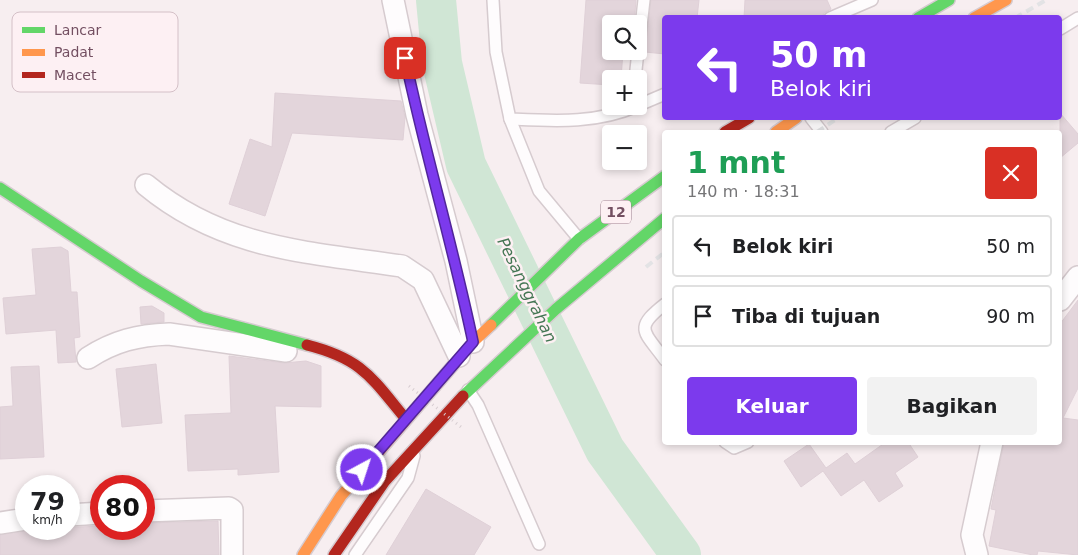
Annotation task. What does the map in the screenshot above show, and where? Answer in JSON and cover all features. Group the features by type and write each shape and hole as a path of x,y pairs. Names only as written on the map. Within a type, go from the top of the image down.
{"main road":[{"path":"923,15 949,0"},
{"path":"979,15 1006,0"},
{"path":"728,130 745,120"},
{"path":"779,130 793,120"},
{"name":"12","path":"303,555 341,496 405,418 472,343 579,239 662,178"},
{"path":"0,188 141,281 201,317 221,324 321,349 350,360 366,371 405,418"},
{"name":"12","path":"334,555 366,506 416,444 468,390 500,358 591,277 662,220"}],"street":[{"path":"393,0 417,115 456,261 472,343"},
{"path":"146,185 168,203 188,215 240,238 265,245 402,266 424,280 472,343"},
{"path":"1062,297 1078,277"},
{"path":"88,358 118,341 150,335 169,334 350,360"},
{"path":"977,555 972,536 991,445"},
{"path":"155,511 228,508 232,510 232,555"},
{"path":"0,523 15,521"}],"lane":[{"path":"493,0 496,52 510,119 539,191 579,239"},
{"path":"642,15 644,0"},
{"path":"837,15 872,0"},
{"path":"1062,27 1078,18"},
{"path":"647,102 662,95"},
{"path":"510,119 557,121 611,117 616,115"},
{"path":"813,120 820,130"},
{"path":"894,130 912,120"},
{"path":"662,306 648,317 644,327 662,356"},
{"path":"468,390 478,405 539,544"},
{"path":"355,555 408,478 416,444"},
{"path":"730,445 734,448 741,445"}],"path":[{"path":"409,386 461,427"}],"building":[{"path":"586,0 636,0 635,15 602,15 602,60 622,60 622,70 602,70 602,84 580,83"},
{"path":"651,0 699,0 697,15 662,15 662,54 647,52"},
{"path":"745,0 827,0 831,9 823,15 744,15"},
{"path":"275,93 401,101 405,117 403,140 292,133 265,216 229,204 250,139 272,147"},
{"path":"1062,115 1078,134 1078,143 1062,156 1062,130 1060,130"},
{"path":"61,247 68,251 71,292 77,292 80,337 74,338 76,362 58,363 56,330 6,334 3,298 36,295 32,249"},
{"path":"1078,300 1078,388 1063,418 1078,420 1078,555 1038,551 1037,555 1033,555 989,546 996,510 991,509 1003,445 1062,445 1062,321"},
{"path":"152,306 164,313 164,322 141,324 140,307"},
{"path":"229,356 284,363 306,361 321,366 321,407 275,406 279,472 238,475 238,469 188,471 185,415 231,413"},
{"path":"156,364 162,423 122,427 116,369"},
{"path":"39,366 44,457 0,459 0,407 13,406 11,367"},
{"path":"810,445 826,468 847,453 855,464 882,445 910,445 918,457 895,473 903,486 879,502 864,480 841,496 823,471 801,487 784,461"},
{"path":"426,489 491,527 474,555 386,555"},
{"path":"218,521 219,555 0,555 0,535 15,532 15,540 80,540 80,527 90,526 90,540 155,540 155,523"}],"waterway":[{"name":"Pesanggrahan","path":"436,0 442,63 466,165 605,450 681,555"}],"railway":[{"path":"1020,15 1046,0"},
{"path":"820,130 835,120"},
{"path":"646,267 662,254"}],"traffic: fast":[{"path":"923,15 949,0"},
{"path":"491,325 579,239 662,178"},
{"path":"0,188 141,281 201,317 307,345"},
{"path":"463,396 556,309 662,221"}],"traffic: slow":[{"path":"979,15 1006,0"},
{"path":"779,130 793,120"},
{"path":"303,555 341,496 473,342 491,325"}],"traffic: jam":[{"path":"728,130 746,120"},
{"path":"307,345 326,350 353,363 364,371 405,418"},
{"path":"334,555 385,481 463,396"}],"route":[{"path":"362,470 405,418 473,342 456,261 417,115 405,58"}]}
